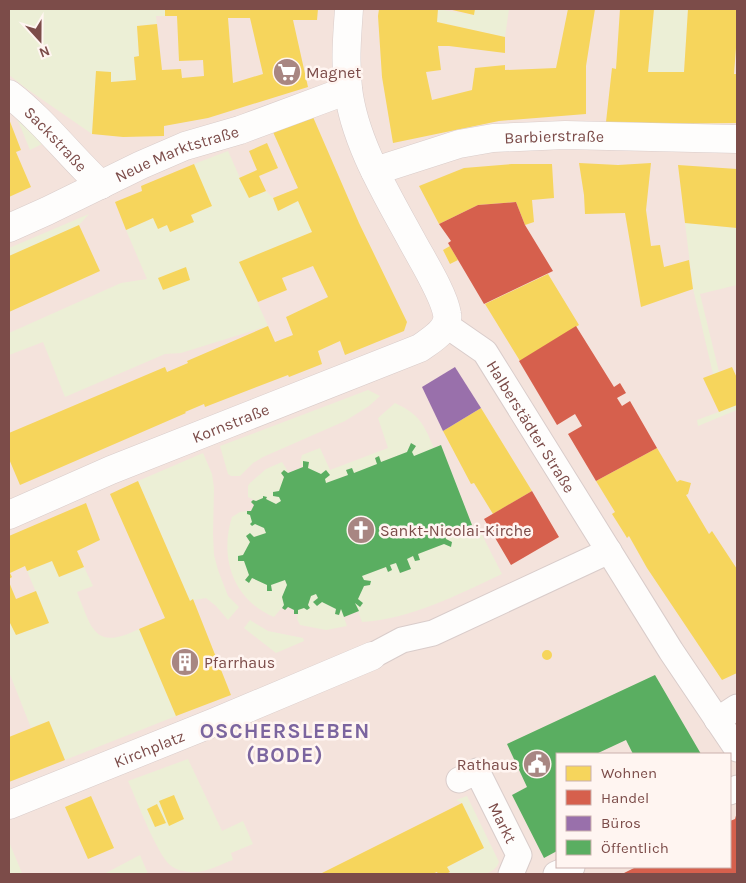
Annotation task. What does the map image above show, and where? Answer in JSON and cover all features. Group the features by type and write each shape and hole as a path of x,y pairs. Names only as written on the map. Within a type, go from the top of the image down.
{"street":[{"path":"349,9 346,46 348,90 357,126 375,171 435,284 448,315 446,325"},
{"name":"Neue Marktstraße","path":"9,228 141,164 185,146 240,130 348,90"},
{"name":"Sackstraße","path":"9,94 42,121 65,150 101,184"},
{"name":"Barbierstraße","path":"375,171 459,144 493,138 566,135 737,139"},
{"name":"Kornstraße","path":"9,515 137,460 420,348 436,337 446,325"},
{"name":"Halberstädter Straße","path":"446,325 485,352 671,651 727,713 737,749"},
{"path":"372,656 402,640 433,633 609,552"},
{"name":"Kirchplatz","path":"9,805 189,733 372,656"},
{"name":"Markt","path":"468,776 519,855 511,874"},
{"path":"556,874 570,868"}],"shaded area":[{"path":"9,9 737,9 737,874 9,874"}],"green space":[{"path":"9,9 165,9 165,16 156,16 157,24 137,26 139,56 134,57 136,80 111,82 111,73 96,72 92,134 9,75"},
{"path":"438,9 473,15 475,9 509,9 505,37 437,22"},
{"path":"654,9 688,9 684,72 648,72"},
{"path":"11,111 34,131 42,144 30,150 18,121"},
{"path":"228,151 249,198 266,191 273,198 278,211 298,201 312,232 239,262 268,326 181,353 165,354 65,397 43,342 9,355 9,333 121,283 147,279 126,230 153,218 167,225 170,232 193,222 191,215 211,206 194,164"},
{"path":"89,214 79,225 9,256 9,248"},
{"path":"685,223 737,228 737,285 700,294 719,372 713,374 693,289"},
{"path":"368,390 380,396 369,406 345,421 263,457 253,463 240,476 228,474 220,446"},
{"path":"395,403 420,421 434,448 414,456 412,452 416,446 411,443 407,452 381,462 379,456 375,457 377,464 354,473 351,468 347,469 348,475 326,483 321,474 308,468 308,462 302,467 300,462 302,455 320,448 330,470 388,448 378,418"},
{"path":"737,405 737,410 698,426 697,420"},
{"path":"203,453 212,474 214,488 214,555 228,596 239,607 228,620 206,598 190,601 138,481"},
{"path":"282,462 289,473 284,470 281,473 284,477 279,491 273,492 273,496 279,497 281,501 276,504 264,498 256,501 248,497 248,486 250,483 266,469"},
{"path":"247,511 253,523 264,528 266,533 254,537 246,536 250,542 243,555 238,556 238,561 244,561 249,575 249,582 252,578 267,585 267,591 272,591 271,585 285,580 287,585 282,597 284,605 274,617 248,600 233,576 229,562 228,532 232,517 240,512"},
{"path":"473,526 475,532 480,531 502,574 434,605 398,616 362,622 355,603 361,606 363,603 358,599 364,586 370,585 370,581 364,580 362,576 386,567 388,572 391,571 390,565 396,563 400,573 411,569 407,559 413,556 416,561 420,560 418,554 444,544 451,546 452,542 445,537"},
{"path":"52,561 59,577 84,567 93,586 77,592 91,626 97,633 104,637 112,638 139,629 176,716 65,760 49,721 31,728 9,672 9,621 16,635 49,623 27,571"},
{"path":"316,594 318,598 314,602 317,606 322,602 336,609 335,614 339,615 341,609 347,626 326,630 300,625 297,619 298,610 308,605 311,596"},
{"path":"250,620 268,631 303,638 304,641 276,653 244,628"},
{"path":"188,759 222,831 243,821 253,844 231,853 233,860 208,870 197,872 186,872 170,865 153,838 128,781"},
{"path":"467,796 499,862 496,868 485,874 451,874 447,867 484,848 462,803 456,800"},
{"path":"9,842 22,873 9,874"},
{"path":"140,855 148,874 104,874"}],"building: Wohnen":[{"path":"165,9 318,9 317,20 293,20 308,87 208,118 164,126 164,136 123,137 92,134 96,71 111,72 111,82 136,80 134,57 139,56 137,26 157,24 162,70 181,69 182,78 204,76 203,60 179,61 177,16 165,16","holes":["228,18 250,18 263,74 233,83"]},
{"path":"379,9 438,9 437,22 505,37 505,53 438,46 441,70 426,72 432,100 472,90 475,68 505,65 505,70 556,68 568,9 595,9 586,66 586,114 499,121 393,143 382,77"},
{"path":"448,9 475,9 474,15"},
{"path":"620,9 654,9 648,72 684,72 688,9 737,9 734,74 737,74 737,123 644,124 606,122 612,68 616,69"},
{"path":"313,117 359,223 407,322 404,331 345,355 340,341 318,351 322,364 205,407 204,404 20,485 9,459 9,433 165,367 167,372 188,363 187,361 268,326 275,342 293,335 286,317 328,297 313,266 282,278 287,290 258,302 239,262 312,232 298,201 278,211 273,198 298,188 273,132"},
{"path":"9,119 21,150 16,152 31,187 9,197"},
{"path":"267,143 278,168 259,176 266,191 249,198 239,178 257,170 249,151"},
{"path":"579,163 618,165 651,163 646,210 651,246 660,245 664,267 689,260 693,289 641,307 625,213 585,214"},
{"path":"194,164 212,206 191,215 194,222 170,232 167,225 158,229 153,218 126,230 115,202 142,191 141,186"},
{"path":"512,164 552,164 554,198 532,200 534,222 525,225 516,202 478,205 439,224 419,186 464,168"},
{"path":"678,165 737,169 737,228 685,223"},
{"path":"79,225 100,271 9,312 9,256"},
{"path":"450,246 458,260 450,264 443,250"},
{"path":"186,267 190,280 163,290 158,278"},
{"path":"548,274 579,325 520,361 485,304"},
{"path":"732,367 737,378 737,405 719,412 703,378"},
{"path":"481,408 532,491 493,514 474,483 471,484 443,431"},
{"path":"657,448 677,482 680,480 691,483 686,495 709,534 712,531 737,569 737,673 722,680 647,568 629,536 627,538 612,514 615,512 596,481"},
{"path":"138,481 190,601 193,599 231,695 176,716 139,629 165,618 110,494"},
{"path":"86,503 100,540 77,551 84,567 59,577 52,561 27,571 25,566 10,573 12,577 9,579 9,536"},
{"path":"9,582 16,599 36,591 49,623 16,635 9,621"},
{"path":"545,650 549,650 552,655 551,659 545,660 542,657 542,653"},
{"path":"49,721 65,760 9,782 9,737"},
{"path":"174,795 184,819 169,826 159,801"},
{"path":"91,796 114,848 88,859 65,807"},
{"path":"462,803 484,848 447,867 450,872 446,874 438,874 437,872 432,874 320,874"},
{"path":"157,804 166,823 155,827 147,809"}],"building: Handel":[{"path":"516,202 525,225 553,271 484,304 448,243 451,241 439,224 478,205"},
{"path":"576,326 614,387 620,383 626,393 617,398 622,406 630,401 657,448 596,481 568,434 582,426 575,414 557,425 519,361"},
{"path":"532,491 559,537 511,565 484,519"},
{"path":"737,812 737,874 622,874 634,868 731,868 731,821 735,819"}],"building: Büros":[{"path":"455,367 481,408 443,431 422,387"}],"building: Öffentlich":[{"name":"Sankt-Nicolai-Kirche","path":"411,443 416,446 412,452 414,456 441,445 472,525 445,535 446,539 452,542 451,547 444,544 418,554 420,560 415,561 413,556 407,559 411,569 400,573 396,563 390,565 392,570 388,572 386,567 362,576 364,580 371,581 370,585 364,586 358,599 363,603 360,607 355,603 359,611 344,617 341,609 339,615 335,614 336,609 322,602 317,606 313,602 318,598 316,594 311,596 308,605 310,608 298,610 298,614 294,614 294,610 288,607 285,610 282,608 284,605 282,597 287,585 285,580 271,585 272,591 267,591 267,585 252,578 249,583 245,580 249,575 244,561 238,561 238,556 243,555 250,542 246,536 250,533 254,537 266,533 264,528 250,524 252,522 247,511 251,511 254,505 251,502 253,500 256,501 263,498 263,496 276,504 281,501 279,497 273,496 273,492 279,491 284,477 281,473 284,470 288,473 303,467 303,461 309,462 308,468 321,474 326,470 330,475 325,479 326,483 348,475 346,470 352,468 354,473 377,464 375,458 379,456 381,462 407,452"},
{"name":"Rathaus","path":"655,675 700,753 632,753 626,740 598,753 556,753 556,852 544,858 512,795 527,787 507,744"}],"place":[{"name":"Magnet","path":"287,72"},
{"name":"Sankt-Nicolai-Kirche","path":"361,530"},
{"name":"Pfarrhaus","path":"185,662"},
{"name":"Rathaus","path":"537,764"}],"district":[{"name":"OSCHERSLEBEN (BODE)","path":"285,743"}]}
